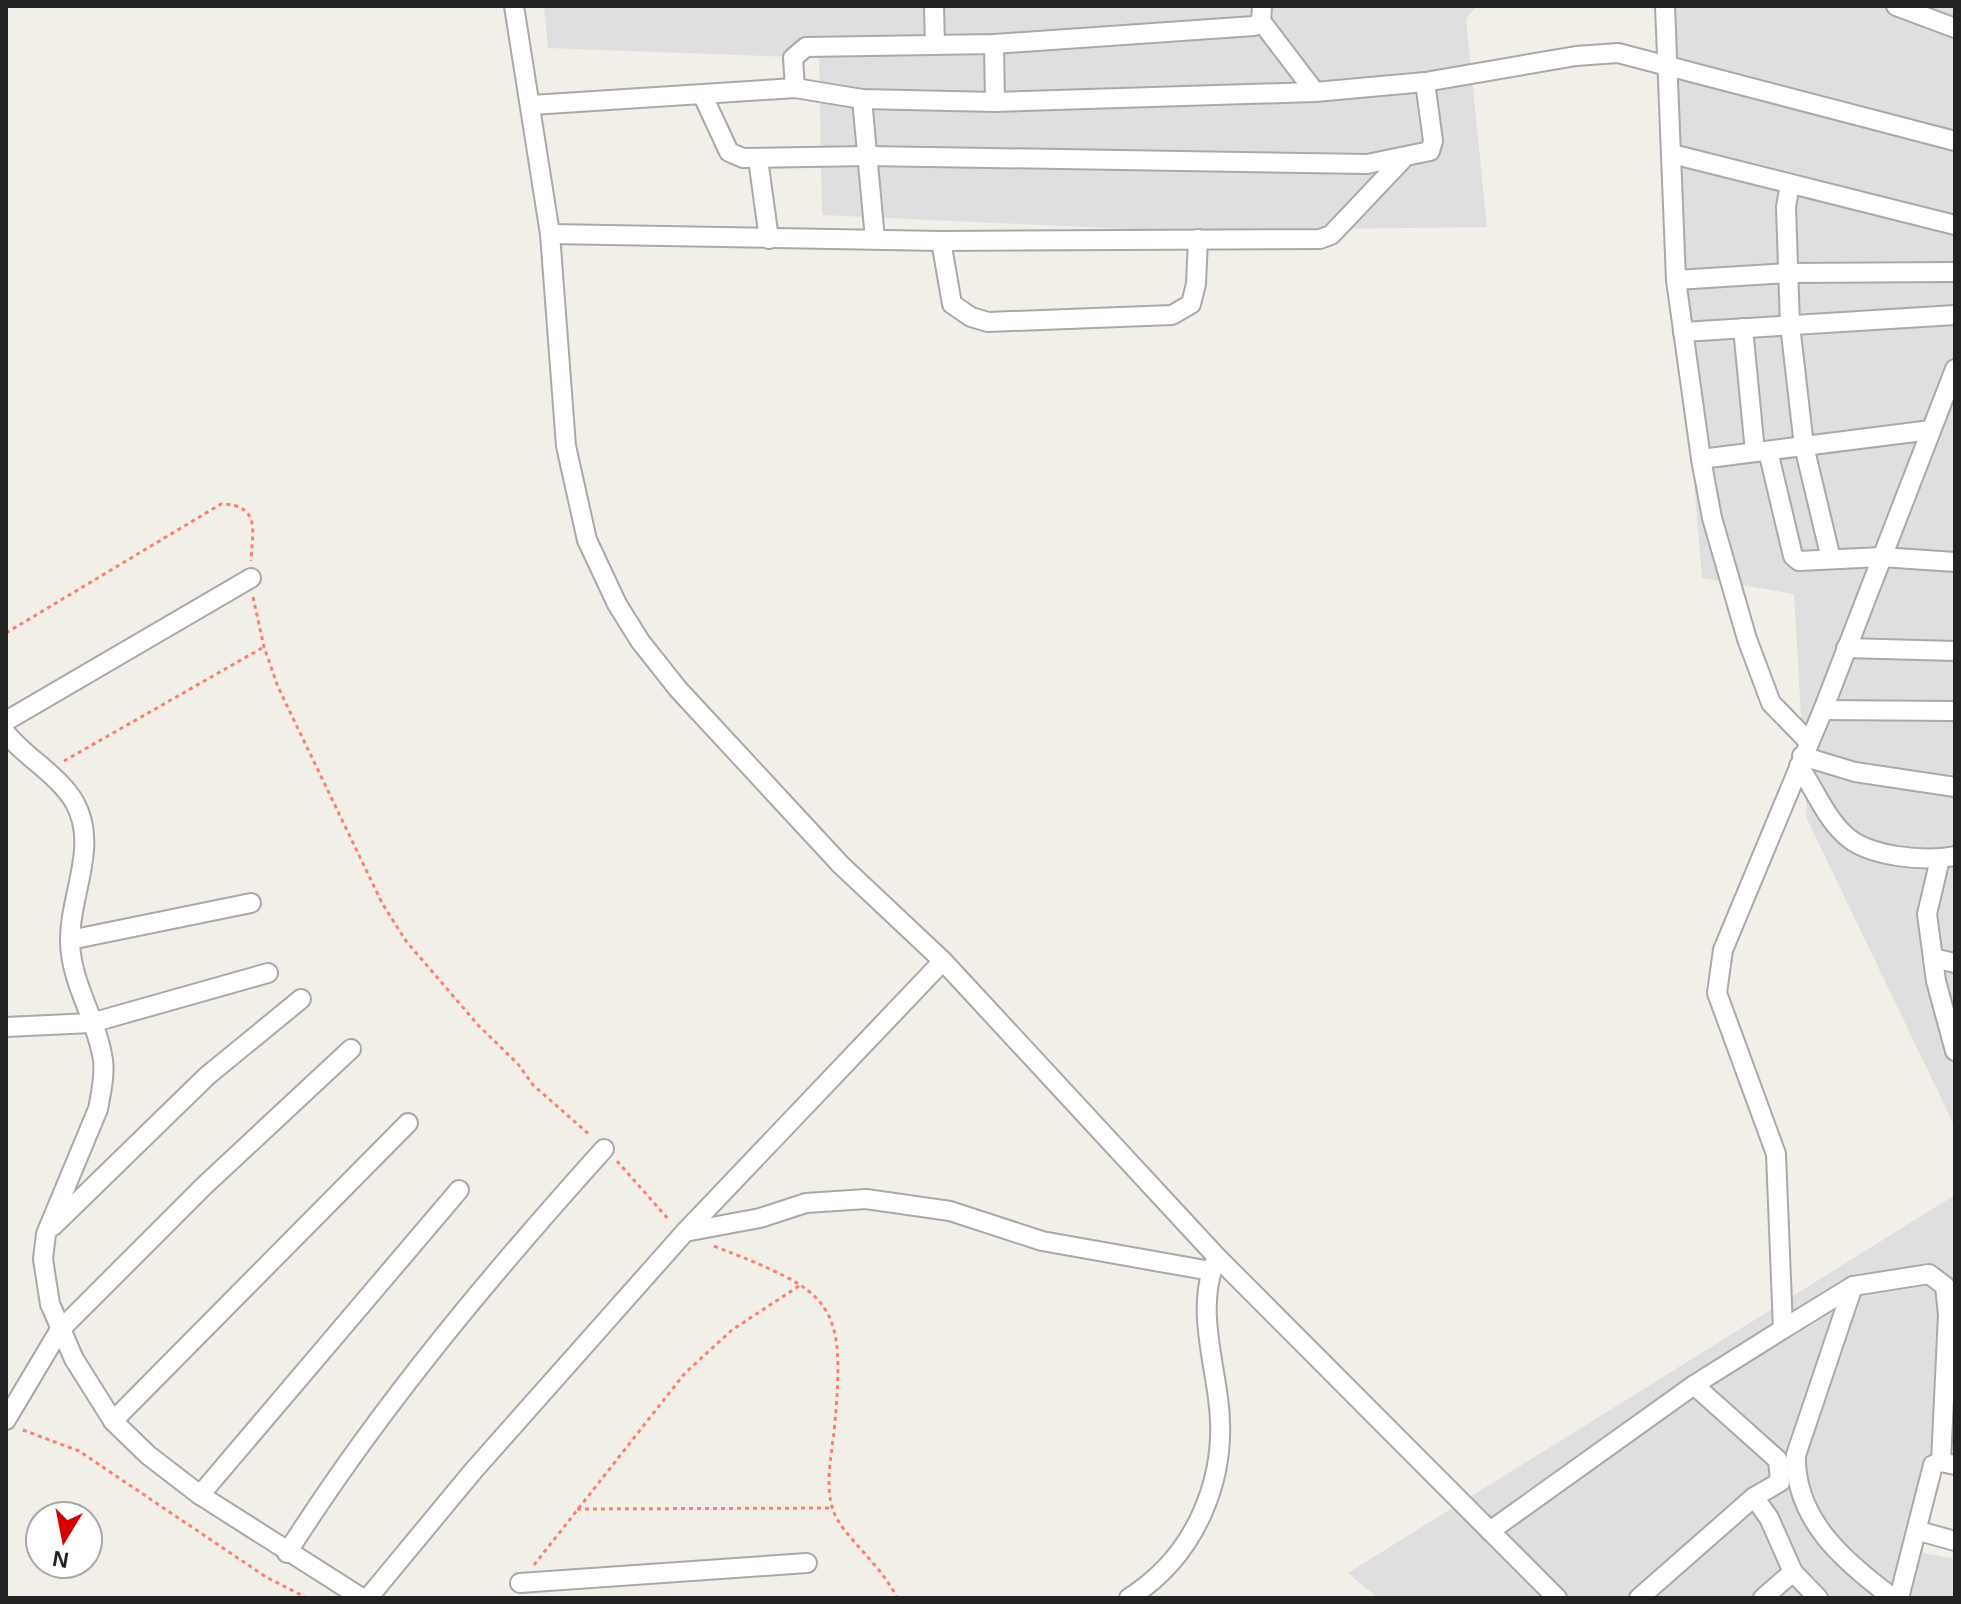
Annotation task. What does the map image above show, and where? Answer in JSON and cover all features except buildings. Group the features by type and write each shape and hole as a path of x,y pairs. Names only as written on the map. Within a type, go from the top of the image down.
{"street":[{"path":"514,6 550,234 566,446 587,540 617,604 640,641 688,700 841,865 943,961 1214,1264 1557,1598"},
{"path":"934,6 935,45"},
{"path":"1665,6 1676,280 1701,459 1716,533 1747,639 1771,703 1803,754 1843,834 1855,842 1892,853 1947,857 1927,914 1933,958 1954,1043"},
{"path":"1896,6 1916,10 1955,28"},
{"path":"795,88 793,58 806,47 994,44 1254,26 1261,13 1315,92"},
{"path":"994,44 995,102"},
{"path":"532,105 795,88 862,99 995,102 1315,92 1425,82 1595,53 1618,53 1955,141"},
{"path":"703,96 729,152 758,159 868,156 1367,164 1403,159 1432,148 1425,82"},
{"path":"862,99 875,239"},
{"path":"1672,154 1955,225"},
{"path":"758,159 769,239"},
{"path":"550,234 941,241 1320,239 1331,235 1403,159"},
{"path":"1790,184 1786,207 1790,325 1804,446 1831,559"},
{"path":"941,241 952,304 971,317 988,322 1172,315 1191,304 1196,284 1198,239"},
{"path":"1676,280 1789,273 1955,272"},
{"path":"1683,332 1955,315"},
{"path":"1743,328 1761,451 1793,556 1803,562 1881,557 1955,562"},
{"path":"1783,1329 1776,1154 1717,993 1717,975 1723,950 1823,710 1953,379"},
{"path":"1701,459 1931,430"},
{"path":"6,721 251,578"},
{"path":"1846,648 1955,651"},
{"path":"1823,710 1955,711"},
{"path":"6,733 74,801 83,824 83,857 70,940 78,987 103,1059 98,1109 46,1234 44,1281 59,1331 113,1421 148,1455 200,1495 362,1598"},
{"path":"1803,754 1855,772 1955,787"},
{"path":"70,940 251,903"},
{"path":"1933,958 1955,963"},
{"path":"368,1598 474,1470 685,1232 943,961"},
{"path":"6,1027 91,1023 268,973"},
{"path":"46,1234 207,1076 301,999"},
{"path":"11,1424 59,1331 204,1186 351,1049"},
{"path":"113,1421 408,1123"},
{"path":"287,1553 341,1468 433,1348 604,1149"},
{"path":"200,1495 459,1190"},
{"path":"685,1232 760,1218 806,1203 866,1199 950,1211 1042,1241 1214,1264"},
{"path":"1129,1598 1164,1570 1189,1538 1216,1478 1219,1409 1206,1312 1214,1264"},
{"path":"1490,1531 1694,1385 1853,1286 1929,1274 1945,1286 1948,1315 1948,1464 1933,1465 1919,1531 1899,1598"},
{"path":"1639,1598 1754,1497 1780,1482 1796,1455 1853,1286"},
{"path":"1694,1385 1789,1468 1829,1545 1893,1598"},
{"path":"1754,1497 1769,1518 1793,1572 1818,1598"},
{"path":"1919,1531 1955,1541"},
{"path":"520,1583 807,1563"},
{"path":"1763,1598 1793,1572"}],"path":[{"path":"6,633 221,504 236,505 247,513 255,528 251,578 264,647 302,739 346,822 382,903 406,941 533,1085 604,1149 664,1216 685,1232"},
{"path":"47,771 264,647"},
{"path":"714,1246 802,1284 827,1310 837,1343 837,1394 829,1472 832,1508 844,1528 888,1579 897,1598"},
{"path":"520,1583 685,1373 732,1330 802,1284"},
{"path":"11,1424 79,1451 266,1577 307,1598"},
{"path":"577,1509 832,1508"}],"shaded area":[{"path":"544,6 1477,6 1466,19 1487,227 1174,231 822,215 819,58 548,48"},
{"path":"1655,6 1955,6 1955,1127 1807,819 1794,594 1702,578"},
{"path":"1955,1195 1955,1396 1922,1553 1955,1559 1955,1598 1378,1598 1348,1573"}]}
